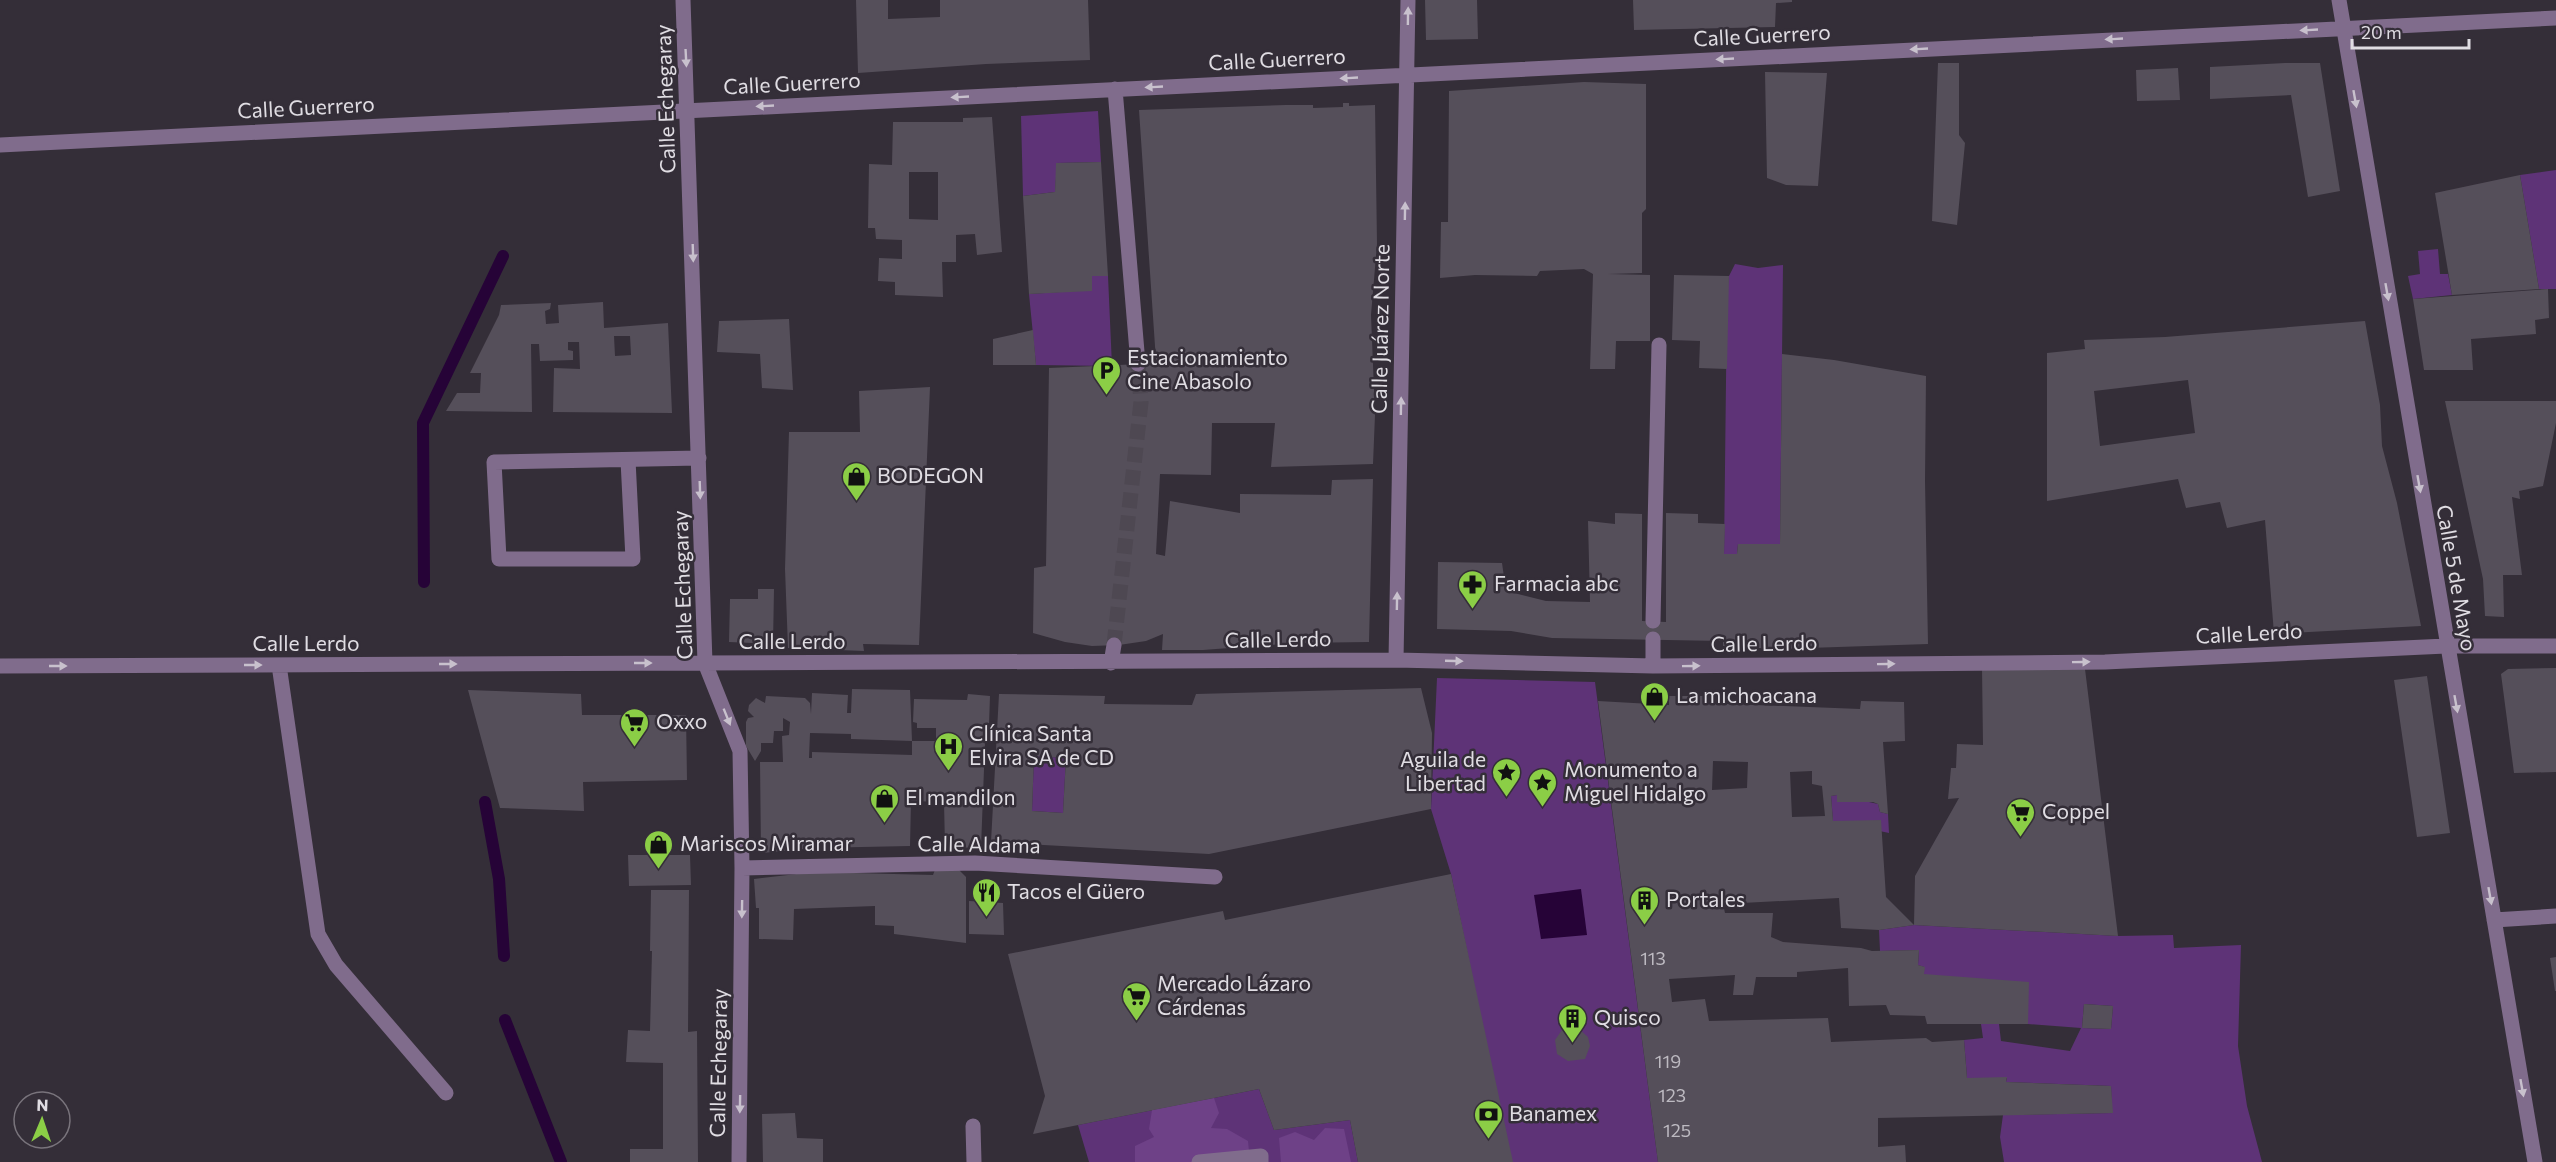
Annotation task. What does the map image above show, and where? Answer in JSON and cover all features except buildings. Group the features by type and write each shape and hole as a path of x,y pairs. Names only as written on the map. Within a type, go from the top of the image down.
{"street":[{"name":"Calle Echegaray","path":"683,0 705,663 740,751 742,868 739,1162"},
{"name":"Calle Juárez Norte","path":"1396,660 1408,0"},
{"name":"Calle 5 de Mayo","path":"2339,0 2446,646 2535,1162"},
{"name":"Calle Guerrero","path":"0,145 2556,18"},
{"path":"1115,89 1138,364"},
{"path":"1653,621 1659,345"},
{"path":"628,460 633,559 499,559 494,462 699,458"},
{"path":"1653,639 1653,666"},
{"path":"1111,663 1114,645"},
{"name":"Calle Lerdo","path":"0,666 1396,660 1653,666 2105,662 2446,646 2556,646"},
{"path":"279,665 318,934 336,965 446,1093"},
{"name":"Calle Aldama","path":"742,868 975,863 1215,877"},
{"path":"2494,921 2556,916"},
{"path":"973,1126 974,1162"},
{"path":"1199,1162 1261,1156 1261,1162"}],"shaded area":[{"path":"1098,111 1101,162 1057,163 1055,192 1023,196 1021,116"},
{"path":"2556,170 2556,289 2539,289 2520,175"},
{"path":"2438,249 2440,274 2448,274 2452,295 2413,299 2408,276 2420,274 2418,251"},
{"path":"1735,264 1758,268 1783,265 1780,544 1738,544 1737,554 1724,554 1727,294 1729,276"},
{"path":"1092,276 1108,276 1112,366 1036,365 1029,294 1092,290"},
{"path":"1437,678 1595,682 1658,1162 1511,1162 1451,874 1431,809"},
{"path":"1034,756 1066,758 1063,813 1032,811"},
{"path":"1837,795 1878,804 1880,812 1888,814 1889,833 1833,821 1831,796"},
{"path":"1581,889 1587,935 1541,939 1534,895"},
{"path":"1914,925 2118,936 2173,935 2174,948 2241,945 2238,1046 2247,1106 2262,1162 2004,1162 2000,1137 2003,1115 2112,1113 2111,1086 2006,1082 2007,1078 1967,1078 1964,1040 1983,1038 1981,1024 1999,1024 2001,1041 2070,1051 2081,1028 2028,1024 1924,974 1924,967 1918,965 1919,950 1880,951 1879,930","holes":["2084,1004 2113,1006 2111,1029 2082,1028"]},
{"path":"1259,1089 1274,1130 1350,1120 1358,1162 1089,1162 1078,1125"},
{"path":"1214,1098 1219,1113 1211,1128 1227,1129 1248,1141 1250,1162 1135,1162 1135,1146 1154,1137 1149,1129 1152,1110"},
{"path":"1325,1128 1344,1129 1351,1162 1281,1162 1279,1138 1295,1132 1314,1140"}],"waterway":[{"path":"424,582 423,423 503,256"},
{"path":"485,802 499,879 504,956"},
{"path":"505,1020 561,1162"}],"tunnel":[{"path":"1114,645 1141,402 1138,364"}],"place":[{"name":"Estacionamiento Cine Abasolo","path":"1106,396"},
{"name":"BODEGON","path":"856,502"},
{"name":"Farmacia abc","path":"1473,610"},
{"name":"La michoacana","path":"1655,722"},
{"name":"Oxxo","path":"635,748"},
{"name":"Clínica Santa Elvira SA de CD","path":"948,772"},
{"name":"Aguila de Libertad","path":"1507,798"},
{"name":"Monumento a Miguel Hidalgo","path":"1543,808"},
{"name":"El mandilon","path":"884,824"},
{"name":"Coppel","path":"2021,838"},
{"name":"Mariscos Miramar","path":"659,870"},
{"name":"Tacos el Güero","path":"986,918"},
{"name":"Portales","path":"1645,926"},
{"name":"Mercado Lázaro Cárdenas","path":"1136,1022"},
{"name":"Quisco","path":"1573,1044"},
{"name":"Banamex","path":"1488,1140"}]}
